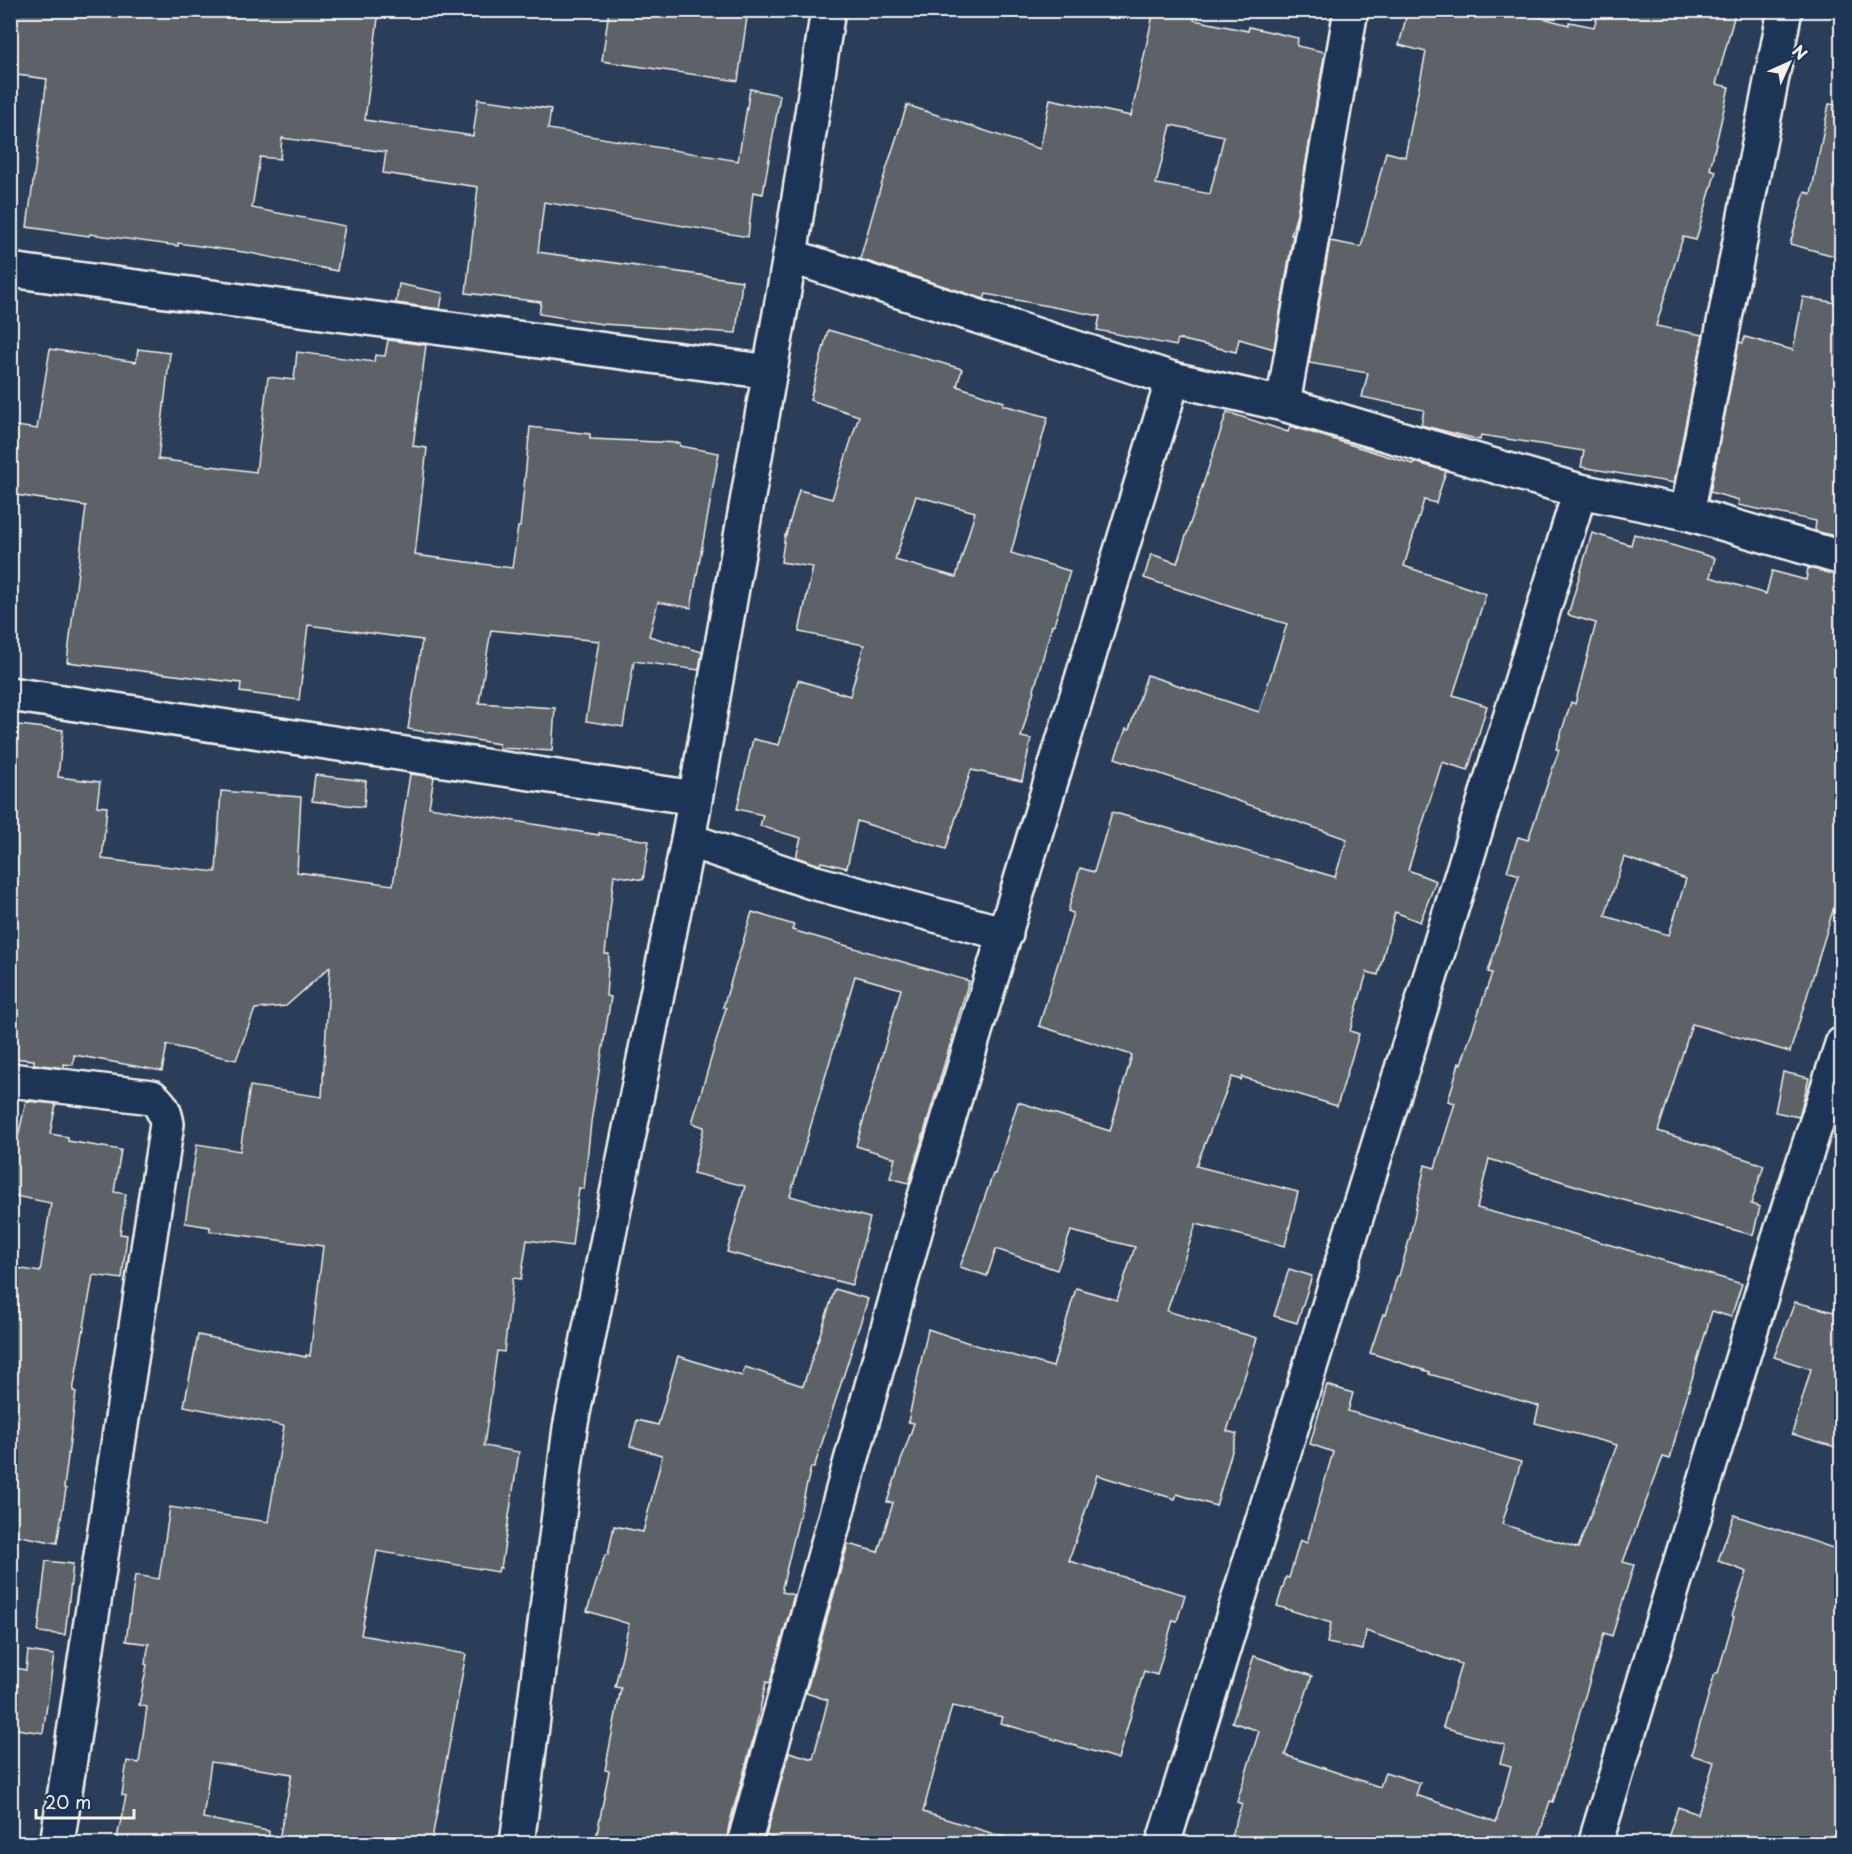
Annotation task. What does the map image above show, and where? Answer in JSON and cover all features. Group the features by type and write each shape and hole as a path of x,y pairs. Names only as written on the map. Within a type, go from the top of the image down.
{"street":[{"path":"517,1844 570,1428 688,840 790,256 828,10"},
{"path":"1283,404 1351,10"},
{"path":"1687,513 1785,10"},
{"path":"790,256 1173,379 1283,404 1580,491 1687,513 1842,558"},
{"path":"10,270 770,372"},
{"path":"744,1844 923,1203 1173,379"},
{"path":"1163,1844 1580,491"},
{"path":"10,694 695,798"},
{"path":"688,840 812,882 1005,934"},
{"path":"1595,1844 1776,1248 1842,1044"},
{"path":"10,1080 152,1097 160,1103 165,1112 167,1124 57,1844"}],"building":[{"path":"10,10 379,10 365,120 473,136 478,99 551,109 548,129 738,161 750,89 780,95 763,194 753,192 748,237 544,202 538,252 742,281 736,333 602,324 539,314 541,302 466,293 478,187 383,173 386,152 282,138 280,159 260,157 252,208 345,226 337,271 250,253 27,227 47,79 10,74"},
{"path":"609,10 748,10 738,81 602,61"},
{"path":"1154,10 1196,10 1194,20 1248,31 1249,27 1298,38 1297,46 1325,52 1297,214 1291,235 1293,235 1274,349 1239,339 1236,352 1178,339 1176,346 1097,330 1100,316 986,294 984,299 860,259 907,105 1040,149 1050,99 1131,116","holes":["1171,125 1224,136 1210,194 1156,184"]},
{"path":"1408,10 1512,10 1569,25 1569,22 1594,27 1599,10 1736,10 1716,84 1729,87 1710,169 1716,171 1696,240 1683,237 1656,326 1703,335 1674,483 1581,467 1584,451 1481,435 1480,440 1421,425 1424,410 1362,397 1368,373 1309,363 1330,241 1361,247 1386,152 1405,157 1426,52 1399,45"},
{"path":"1829,104 1842,105 1842,258 1790,244 1805,192 1811,194"},
{"path":"399,284 443,293 440,309 396,303"},
{"path":"1803,297 1842,304 1842,538 1815,531 1816,521 1738,505 1739,500 1710,492 1739,342 1743,343 1745,337 1793,350"},
{"path":"828,330 962,369 957,386 1004,402 1003,405 1048,417 1011,553 1070,571 1054,625 1052,625 1021,737 1031,739 1022,781 971,770 946,849 857,821 847,868 821,862 820,865 796,857 801,838 760,826 763,815 737,809 753,739 779,745 798,680 850,696 864,645 799,632 813,567 781,562 785,535 799,490 832,499 859,416 810,400","holes":["916,496 975,512 956,577 895,560"]},
{"path":"388,340 426,345 413,446 427,448 415,555 512,568 518,527 520,527 530,427 590,434 590,439 680,443 680,446 719,453 691,608 658,602 649,636 702,652 699,670 634,661 623,727 586,721 599,641 491,630 479,703 555,708 552,751 499,748 499,744 408,729 422,640 308,625 299,700 240,692 241,683 67,662 86,506 10,494 10,425 37,429 50,349 136,362 138,349 170,353 158,459 256,472 268,377 294,380 297,352 374,362 375,355 385,356"},
{"path":"1227,412 1288,432 1290,426 1413,464 1414,462 1446,471 1436,503 1424,500 1404,566 1486,594 1453,695 1487,706 1468,770 1442,762 1408,870 1436,881 1420,922 1395,912 1378,975 1367,972 1350,1031 1359,1034 1337,1106 1242,1077 1241,1080 1232,1077 1196,1166 1298,1192 1285,1246 1196,1224 1167,1311 1257,1338 1227,1431 1237,1434 1216,1506 1177,1494 1175,1499 1097,1475 1069,1561 1185,1595 1177,1621 1173,1620 1157,1675 1144,1671 1118,1759 1001,1723 1003,1717 952,1706 923,1812 1004,1837 1003,1844 794,1844 766,1836 789,1752 813,1759 828,1700 806,1693 848,1544 878,1552 893,1503 887,1502 914,1423 908,1422 928,1329 1053,1367 1076,1288 1117,1300 1135,1247 1071,1231 1057,1270 996,1249 987,1276 960,1267 993,1174 995,1174 1018,1102 1110,1131 1132,1055 1039,1026 1073,913 1068,911 1080,868 1094,872 1112,812 1335,877 1347,839 1115,758 1126,729 1129,730 1147,675 1259,712 1287,624 1144,578 1151,554 1177,563"},
{"path":"1592,533 1631,545 1634,534 1715,558 1710,577 1766,594 1772,571 1806,580 1808,568 1842,576 1842,881 1790,1052 1692,1024 1658,1131 1764,1165 1751,1204 1760,1207 1753,1235 1616,1198 1489,1159 1477,1208 1742,1284 1731,1317 1712,1311 1670,1459 1663,1457 1623,1562 1634,1565 1612,1636 1604,1633 1553,1802 1550,1801 1539,1836 1547,1838 1546,1844 1228,1844 1242,1804 1237,1802 1259,1731 1232,1722 1254,1656 1312,1676 1285,1755 1380,1787 1385,1772 1420,1783 1416,1795 1496,1822 1511,1766 1500,1763 1505,1745 1443,1727 1461,1664 1366,1631 1363,1650 1327,1643 1331,1623 1277,1606 1286,1577 1289,1578 1300,1540 1307,1543 1333,1452 1310,1444 1327,1385 1353,1393 1348,1411 1521,1462 1502,1524 1578,1548 1617,1445 1535,1423 1539,1406 1429,1374 1430,1372 1370,1353 1383,1314 1386,1315 1397,1276 1399,1276 1410,1237 1425,1165 1435,1168 1455,1103 1448,1101 1459,1063 1461,1064 1492,973 1488,972 1519,875 1507,871 1518,837 1528,840 1559,750 1556,749 1571,702 1575,704 1596,623 1568,615","holes":["1624,857 1686,879 1669,935 1605,916"]},
{"path":"18,725 63,730 58,777 100,782 97,806 107,807 102,859 216,872 221,791 301,797 297,872 393,885 410,774 434,777 429,807 649,841 643,880 614,875 605,954 609,954 606,996 611,997 591,1122 584,1189 579,1188 572,1246 527,1240 521,1279 513,1278 504,1352 497,1351 484,1446 519,1452 501,1568 499,1567 498,1572 377,1551 361,1635 466,1654 431,1844 278,1844 292,1774 211,1762 203,1818 269,1831 268,1844 143,1844 117,1838 126,1796 122,1795 127,1761 139,1763 147,1707 139,1705 149,1644 126,1641 135,1575 159,1579 170,1507 268,1522 284,1426 184,1406 198,1335 310,1356 323,1246 210,1231 210,1227 185,1223 197,1144 240,1151 250,1086 322,1097 330,967 286,1006 255,1009 236,1060 167,1045 162,1071 74,1055 73,1065 64,1064 64,1068 34,1064 34,1060 10,1058 17,981 10,980 10,860 18,792 11,791"},
{"path":"315,775 366,781 364,807 312,801"},
{"path":"752,912 794,925 792,930 969,981 909,1183 890,1178 895,1158 856,1146 901,989 855,976 790,1196 870,1218 852,1285 727,1252 745,1186 693,1173 704,1127 692,1123 726,1008 723,1007"},
{"path":"1783,1072 1809,1078 1799,1117 1775,1112"},
{"path":"26,1101 56,1104 50,1134 68,1137 68,1141 121,1150 114,1192 126,1194 120,1234 127,1235 122,1279 93,1275 73,1391 76,1392 64,1488 66,1489 57,1543 10,1534 10,1267 40,1272 51,1203 10,1195 10,1135 18,1137"},
{"path":"1289,1269 1312,1276 1297,1323 1274,1316"},
{"path":"835,1289 868,1299 814,1468 811,1467 782,1588 782,1592 794,1595 770,1683 766,1682 726,1844 595,1844 609,1771 605,1770 621,1688 615,1687 629,1624 587,1611 605,1555 608,1555 614,1526 643,1532 662,1457 630,1446 637,1420 658,1425 678,1356 742,1376 745,1367 803,1386"},
{"path":"1795,1302 1842,1314 1842,1449 1792,1434 1811,1369 1774,1357"},
{"path":"1734,1515 1842,1551 1842,1844 1666,1844 1678,1807 1698,1814 1714,1762 1691,1755 1715,1673 1718,1673 1734,1617 1732,1616 1747,1572 1718,1561"},
{"path":"46,1561 73,1564 65,1635 38,1632"},
{"path":"28,1651 54,1655 43,1733 10,1728 10,1667 26,1670"}]}
